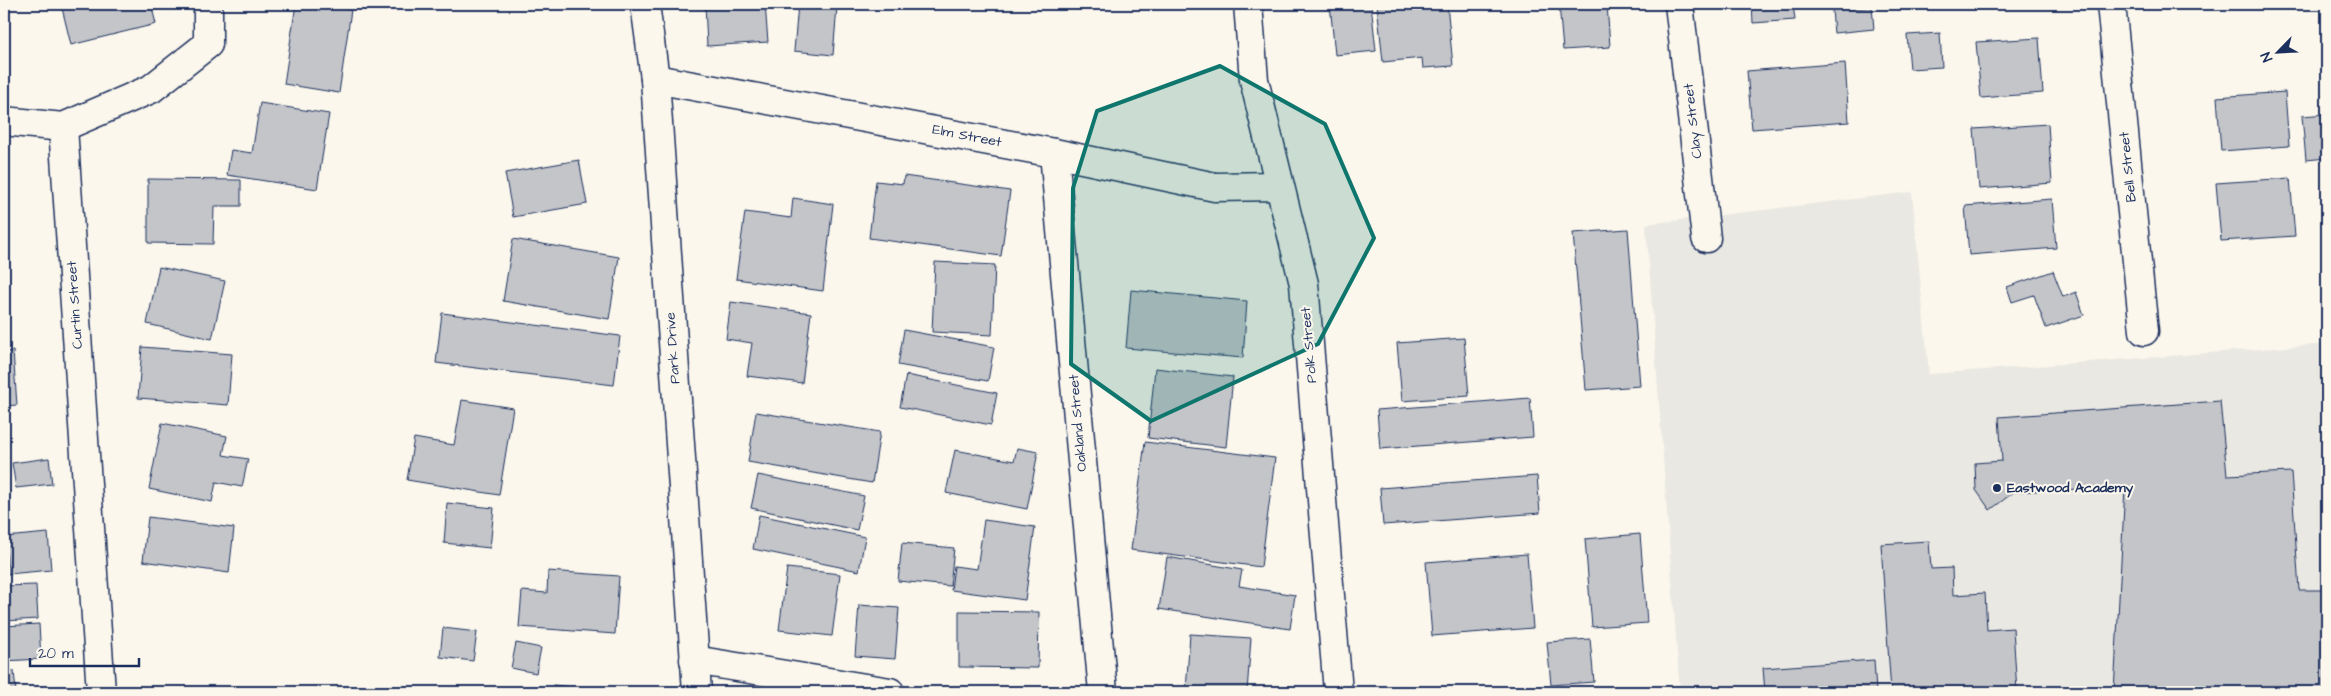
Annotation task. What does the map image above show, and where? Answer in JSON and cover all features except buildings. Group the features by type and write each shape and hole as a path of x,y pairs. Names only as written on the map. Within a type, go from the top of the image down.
{"street":[{"path":"4,120 63,127 151,89 208,44 208,4"},
{"name":"Park Drive","path":"645,4 655,78 697,692"},
{"name":"Polk Street","path":"1248,4 1254,80 1278,186 1304,284 1338,692"},
{"name":"Clay Street","path":"1679,4 1706,238"},
{"name":"Bell Street","path":"2111,4 2144,331"},
{"name":"Elm Street","path":"655,78 1054,153 1215,187 1278,186"},
{"name":"Curtin Street","path":"63,127 100,692"},
{"name":"Oakland Street","path":"1054,153 1103,692"},
{"path":"694,660 890,692"}],"highlighted area":[{"path":"1220,66 1325,124 1374,238 1318,344 1151,421 1071,364 1073,188 1097,111"}],"shaded area":[{"name":"Eastwood Academy","path":"1912,192 1929,374 2327,344 2327,692 1680,692 1646,224"}],"place":[{"name":"Eastwood Academy","path":"1997,488"}]}
